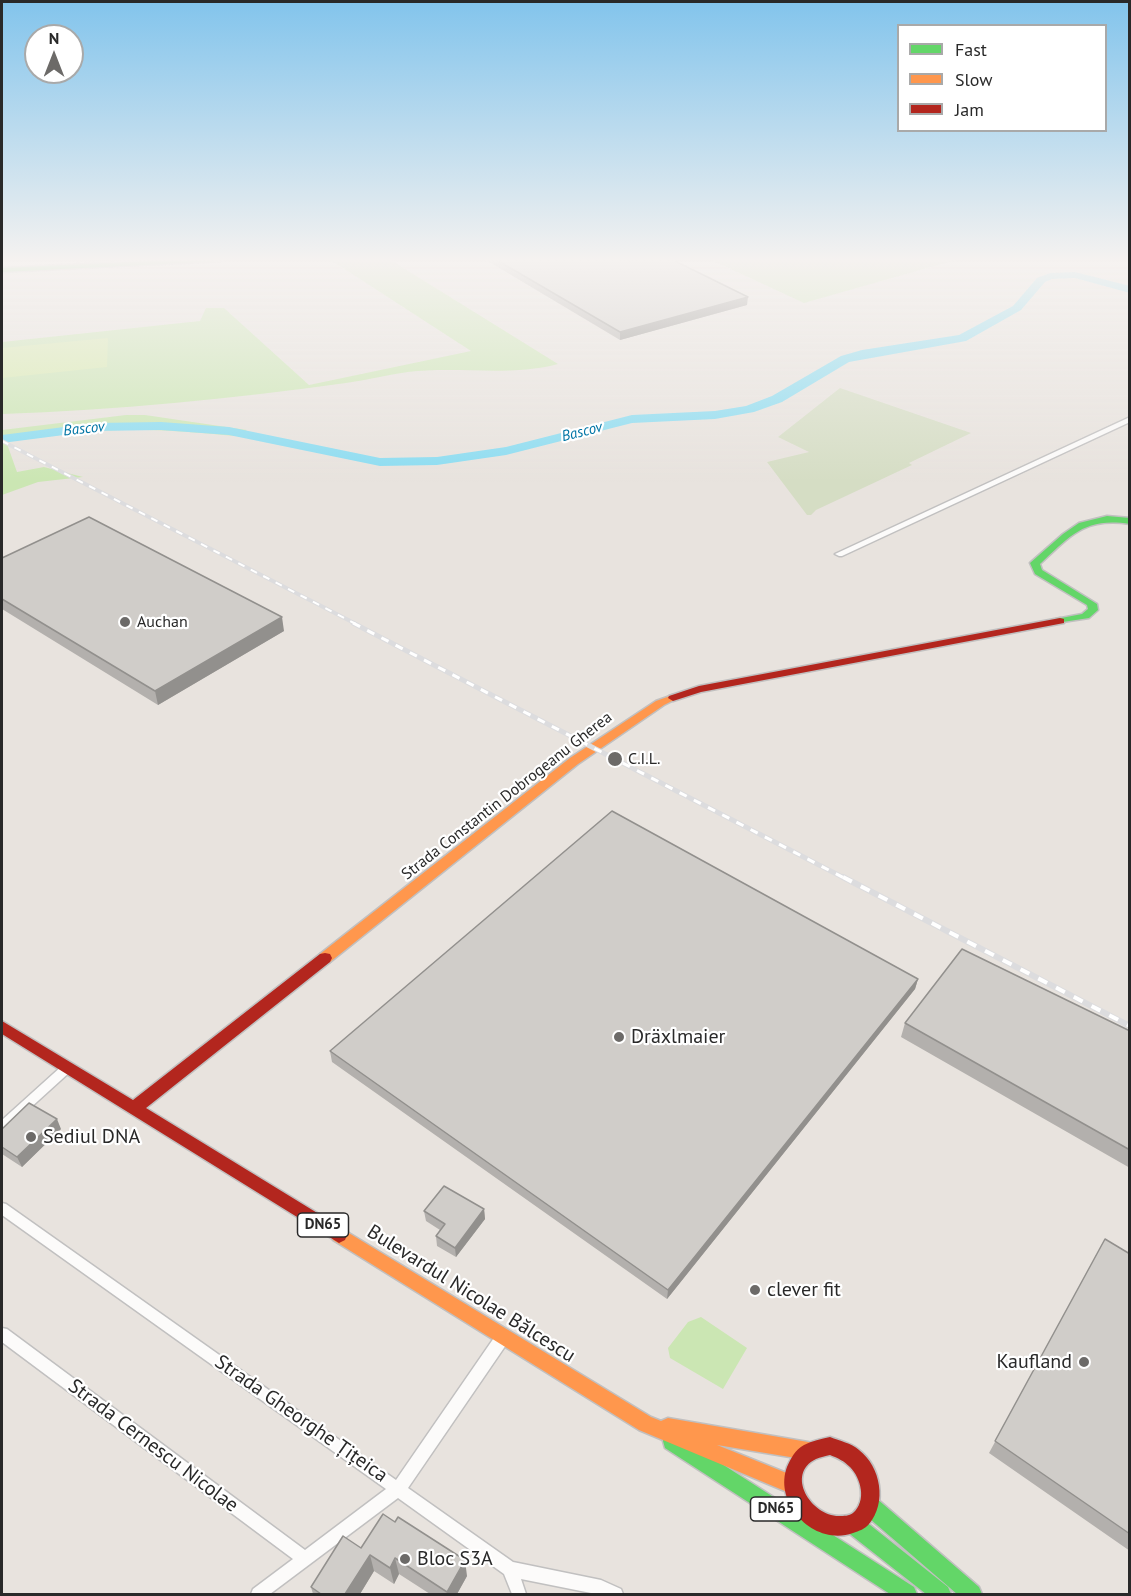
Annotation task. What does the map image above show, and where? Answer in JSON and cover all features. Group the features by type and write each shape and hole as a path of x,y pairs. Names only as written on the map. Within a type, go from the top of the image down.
{"main road":[{"name":"Strada Constantin Dobrogeanu Gherea","path":"133,1108 574,761 660,703 699,689 1085,616 1093,610 1092,604 1045,577 1038,572 1035,564 1078,525 1087,520 1111,518 1130,521"},
{"name":"Bulevardul Nicolae Bălcescu","path":"2,1027 645,1424 792,1485"},
{"name":"Bulevardul Nicolae Bălcescu","path":"645,1424 808,1451"},
{"name":"DN65","path":"645,1424 907,1594"},
{"name":"DN65","path":"854,1524 841,1528 827,1527 814,1521 803,1511 792,1485 796,1465 808,1451 819,1447 830,1446 851,1455 866,1473 870,1483 869,1505"},
{"path":"941,1594 854,1524 863,1516 869,1505 972,1594"}],"street":[{"path":"839,554 1130,419"},
{"path":"2,1127 67,1068"},
{"name":"Strada Gheorghe Țițeica","path":"2,1208 510,1569 601,1588 616,1594"},
{"name":"Strada Cernescu Nicolae","path":"2,1334 304,1558"},
{"path":"258,1594 399,1488 503,1337"},
{"path":"510,1569 519,1594"}],"green space":[{"path":"82,333 252,333 309,385 471,351 444,333 509,333 558,364 502,371 427,370 217,399 88,410 2,414 2,342"},
{"path":"108,338 107,367 2,378 2,348"},
{"path":"840,388 971,433 909,463 912,465 807,515 767,462 809,452 778,437"},
{"path":"126,415 145,415 247,430 236,436 135,430 63,434 6,441 17,472 44,467 83,477 38,482 2,495 2,430"},
{"path":"701,1317 747,1348 723,1389 670,1358 668,1348 688,1322"}],"building":[{"name":"Auchan","path":"89,517 282,617 155,691 2,599 2,558"},
{"name":"Dräxlmaier","path":"612,811 918,979 668,1290 330,1051"},
{"path":"962,949 1130,1031 1130,1150 905,1023"},
{"path":"29,1103 57,1119 17,1157 2,1147 2,1129"},
{"path":"444,1186 484,1209 455,1248 436,1236 445,1224 424,1211"},
{"name":"Kaufland","path":"1105,1239 1130,1254 1130,1534 995,1441"},
{"path":"383,1514 395,1522 398,1517 465,1560 447,1592 395,1558 390,1568 370,1555 345,1594 321,1594 311,1587 343,1536 361,1548"}],"waterway":[{"name":"Bascov","path":"2,439 95,427 161,426 229,431 380,462 437,461 506,451 632,419 715,415 749,409 777,399 845,359 862,354 962,338 970,333"}],"railway":[{"path":"2,441 356,624"},
{"path":"353,623 846,879"},
{"path":"843,877 1130,1026"}],"traffic: fast":[{"path":"1060,621 1085,616 1093,610 1092,604 1038,572 1035,563 1082,525 1107,519 1130,521"},
{"path":"672,1441 907,1594"},
{"path":"869,1505 972,1594"},
{"path":"853,1524 941,1594"}],"traffic: slow":[{"path":"325,958 574,761 660,703 673,698"},
{"path":"339,1235 645,1424 792,1485"},
{"path":"668,1427 808,1451"}],"traffic: jam":[{"path":"673,698 699,689 1060,621"},
{"path":"133,1109 325,958"},
{"path":"2,1027 339,1235"},
{"path":"830,1446 849,1454 863,1467 867,1475 871,1492 868,1509 859,1520 849,1525 829,1526 817,1521 798,1501 794,1488 794,1476 798,1463 808,1453 830,1446"}],"place":[{"name":"Auchan","path":"125,622"},
{"name":"C.I.L.","path":"615,759"},
{"name":"Dräxlmaier","path":"619,1037"},
{"name":"Sediul DNA","path":"31,1137"},
{"name":"clever fit","path":"755,1290"},
{"name":"Kaufland","path":"1084,1362"},
{"name":"Bloc S3A","path":"405,1559"}]}
